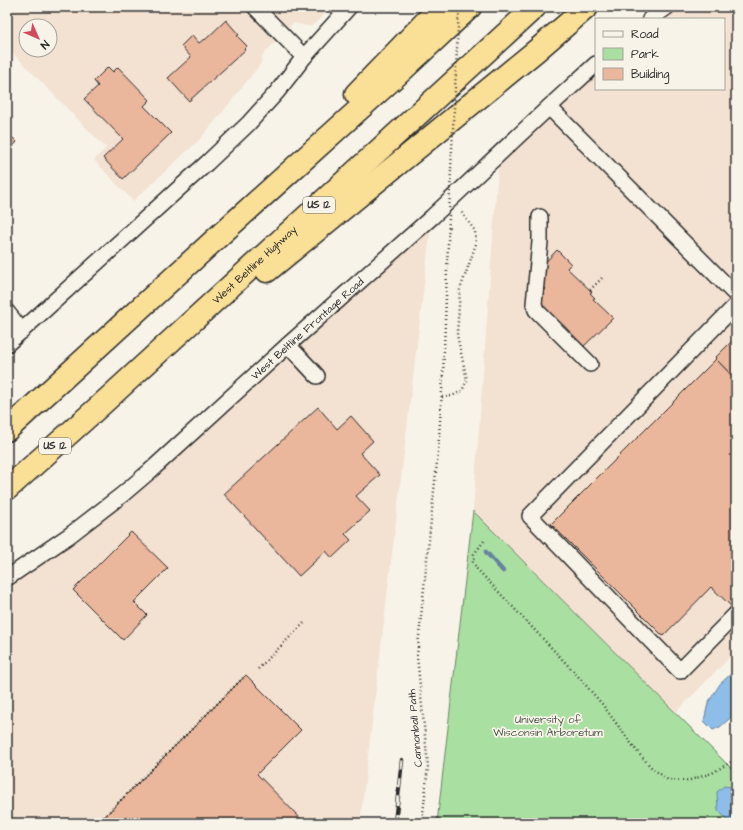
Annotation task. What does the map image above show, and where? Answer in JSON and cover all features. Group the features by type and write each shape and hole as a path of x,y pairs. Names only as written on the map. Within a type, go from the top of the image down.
{"highway":[{"path":"220,236 440,7"},
{"path":"7,430 470,7"},
{"name":"West Beltline Highway","path":"7,489 102,404 535,7"},
{"path":"102,404 331,219 531,55 587,7"}],"street":[{"path":"255,7 304,57"},
{"path":"7,344 202,168 248,124 277,92 304,57 349,7"},
{"path":"651,18 667,7"},
{"name":"West Beltline Frontage Road","path":"7,578 70,536 150,471 455,196 595,65"},
{"path":"549,107 736,295"},
{"path":"540,217 540,242 534,304 536,310 590,364"},
{"path":"736,305 530,516 680,672 736,614"},
{"path":"7,312 22,331"},
{"path":"288,345 317,376"}],"path":[{"name":"Cannonball Path","path":"422,823 428,766 417,656 438,452 442,397 459,7"},
{"path":"442,397 452,396 462,391 466,380 458,335 460,290 476,244 475,231 462,213 455,196"},
{"path":"590,290 602,278"},
{"path":"484,541 474,554 473,562 477,569 577,675 602,704 639,754 652,768 668,780 687,781 712,773 736,759"},
{"path":"258,669 304,623"},
{"path":"98,823 243,678"}],"shaded area":[{"path":"7,7 331,7 317,22 311,26 293,23 262,56 261,63 200,139 133,201 94,160 106,148 7,47"},
{"path":"667,7 736,7 736,651 675,713 473,511 499,155 595,65 595,90 725,90 725,18 651,18"},
{"path":"432,217 360,823 7,823 7,578 70,535"}],"green space":[{"name":"University of Wisconsin Arboretum","path":"473,511 736,773 736,823 437,823"}],"water":[{"path":"736,669 736,713 720,727 713,730 704,721 708,703 720,684"},
{"path":"724,786 736,788 736,823 730,823 718,810 717,792"}],"building":[{"path":"226,20 239,35 237,36 247,46 244,49 245,50 189,101 168,78 191,57 181,46 192,35 199,43 204,39 205,40"},
{"path":"108,67 113,72 118,67 150,100 144,106 171,133 123,179 103,158 123,139 84,99 98,86 94,81"},
{"path":"7,132 17,142 7,153"},
{"path":"557,250 571,264 567,268 592,292 590,293 595,298 593,299 613,318 582,348 537,303 538,295 545,289 538,282 540,268"},
{"path":"736,337 736,380 715,358"},
{"path":"716,359 736,380 736,601 731,606 711,587 663,636 551,524"},
{"path":"318,407 337,429 351,416 373,441 360,453 380,475 356,496 370,511 345,534 351,540 332,558 326,551 299,576 224,494"},
{"path":"131,532 168,568 134,602 147,615 123,640 73,590"},
{"path":"246,675 301,730 257,774 305,823 98,823"}],"waterway":[{"path":"486,552 503,571"}],"railway":[{"path":"395,823 402,760"}]}
